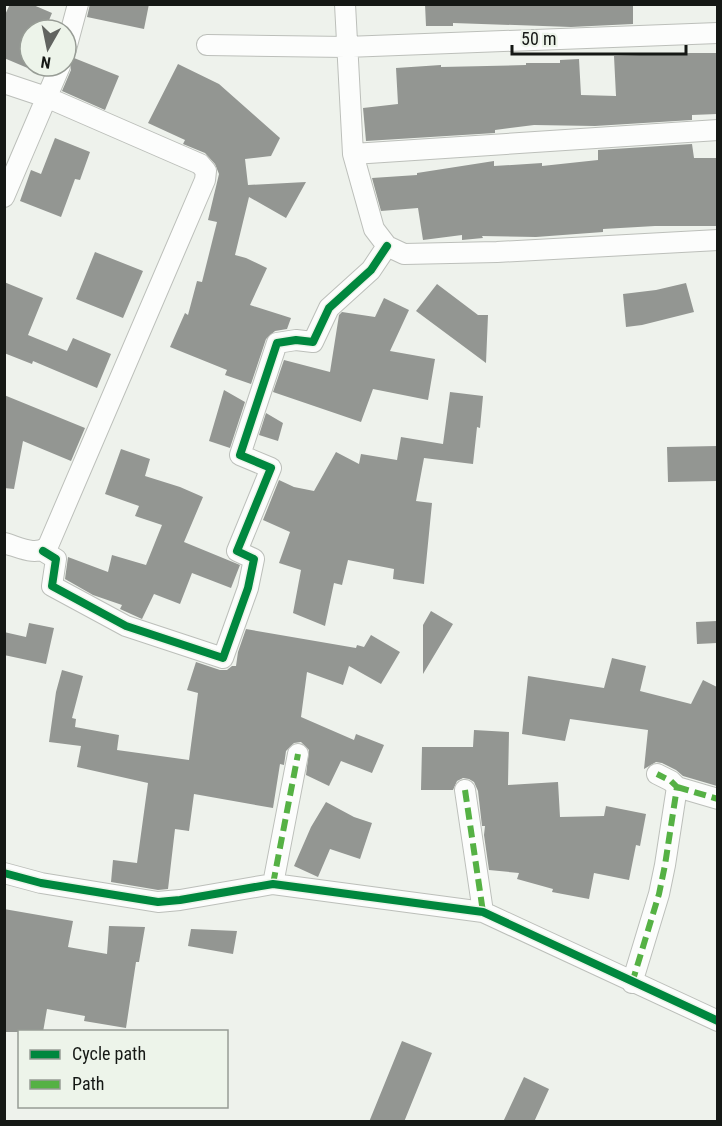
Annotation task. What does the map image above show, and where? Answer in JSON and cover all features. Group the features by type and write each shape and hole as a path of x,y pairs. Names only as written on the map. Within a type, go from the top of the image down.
{"street":[{"path":"345,4 353,154 374,229 387,246 404,254 717,240"},
{"path":"207,45 346,47 717,33"},
{"path":"4,197 55,78"},
{"path":"4,83 46,97 200,164 206,171 206,180 48,546 43,551"},
{"path":"353,154 717,130"},
{"path":"4,543 34,552 43,551 56,559 52,586 126,626 223,658 249,588 254,560 237,551 271,468 240,454 277,344 296,340 313,342 329,308 371,270 387,246"},
{"path":"273,884 298,754"},
{"path":"657,774 677,787 717,799"},
{"path":"632,982 661,885 677,787"},
{"path":"465,790 483,912"},
{"path":"4,873 41,883 158,902 273,884 483,912 717,1021"}],"building":[{"path":"10,4 31,4 52,13 50,18 18,18 18,64 4,58 4,17"},
{"path":"90,4 149,4 144,29 87,17"},
{"path":"425,4 633,4 633,24 571,27 453,23 453,26 426,26"},
{"path":"717,53 717,114 692,115 692,120 595,126 534,125 495,130 495,133 366,141 363,108 398,104 396,68 441,65 441,67 526,65 526,63 560,63 560,60 579,59 581,95 616,96 614,56"},
{"path":"78,60 119,76 105,110 62,91 68,78 78,78"},
{"path":"178,64 219,84 280,138 271,156 245,159 248,185 306,182 286,218 249,197 235,255 267,268 250,305 291,318 287,329 275,331 266,339 251,384 225,375 227,370 170,347 185,313 188,315 197,281 202,282 217,222 208,220 219,174 215,164 205,153 183,144 185,140 148,123"},
{"path":"55,138 90,152 80,180 75,179 61,217 20,201 31,170 41,174"},
{"path":"692,144 694,158 717,158 717,226 655,226 536,237 482,236 483,238 462,240 462,235 423,240 418,208 381,211 372,178 417,175 417,173 494,161 494,166 542,163 542,166 598,160 598,150"},
{"path":"95,252 143,271 123,318 76,299"},
{"path":"4,282 43,298 28,335 67,351 73,338 111,354 97,388 33,361 32,364 4,353"},
{"path":"686,283 694,312 626,327 623,294"},
{"path":"437,284 478,315 488,315 486,363 416,311"},
{"path":"384,298 409,310 390,351 435,359 428,400 373,389 361,422 273,392 284,360 330,372 339,315 342,312 375,317"},
{"path":"224,390 245,402 230,448 209,441"},
{"path":"450,392 483,396 480,428 477,427 473,464 424,458 416,501 432,503 424,584 393,579 394,569 348,560 342,585 334,583 325,626 293,613 301,570 279,563 290,532 263,520 279,480 294,487 314,491 336,452 359,464 361,454 397,460 401,437 443,444"},
{"path":"4,395 85,428 71,461 23,441 14,489 4,488"},
{"path":"266,413 283,423 278,441 259,435"},
{"path":"717,446 717,481 668,482 667,447"},
{"path":"121,449 150,459 145,476 203,497 184,542 240,565 231,588 192,573 180,604 154,594 142,619 120,609 122,605 93,595 65,579 68,557 108,572 112,555 146,565 162,525 135,516 139,506 105,494"},
{"path":"431,611 453,624 423,674 423,625"},
{"path":"717,621 717,643 697,644 696,622"},
{"path":"29,623 54,628 46,664 4,655 4,632 26,637"},
{"path":"246,629 356,648 357,645 364,647 371,635 400,652 381,684 349,666 343,685 307,672 301,717 354,740 356,734 384,745 372,773 341,761 329,786 306,775 309,750 301,742 294,743 286,751 284,765 280,764 273,808 194,794 189,831 175,829 168,889 158,890 111,882 113,860 137,863 148,783 77,767 81,746 49,742 56,692 62,670 83,676 72,718 76,719 75,727 119,735 117,750 189,760 198,693 187,690 196,662 220,670 236,666"},
{"path":"612,658 646,666 640,691 691,704 703,680 717,687 717,786 683,776 662,763 656,762 644,769 648,730 570,719 565,741 522,734 528,676 604,688"},
{"path":"474,730 509,732 508,785 558,782 560,817 604,816 606,806 646,814 640,846 636,845 629,880 594,873 589,899 552,892 553,889 517,879 519,873 489,870 484,835 485,826 482,826 478,791 474,782 463,778 457,781 453,790 421,790 422,747 473,747"},
{"path":"326,802 354,817 372,823 360,859 330,849 318,877 294,866 311,827"},
{"path":"4,909 73,921 68,947 107,954 109,926 145,927 139,962 136,962 126,1028 84,1021 85,1016 47,1009 43,1030 4,1032"},
{"path":"191,929 237,931 233,954 188,946"},
{"path":"402,1041 432,1053 404,1122 369,1122"},
{"path":"524,1077 549,1089 534,1122 503,1122"}],"marked path":[{"path":"273,884 298,754"},
{"path":"632,983 659,894 677,787 657,774"},
{"path":"677,787 718,799"},
{"path":"465,790 483,912"}],"cycle path":[{"path":"43,551 56,559 52,586 126,626 223,658 248,588 254,559 237,551 271,468 240,455 277,343 296,340 313,342 329,308 371,270 387,246"},
{"path":"4,873 41,883 158,902 273,884 483,912 718,1021"}]}
